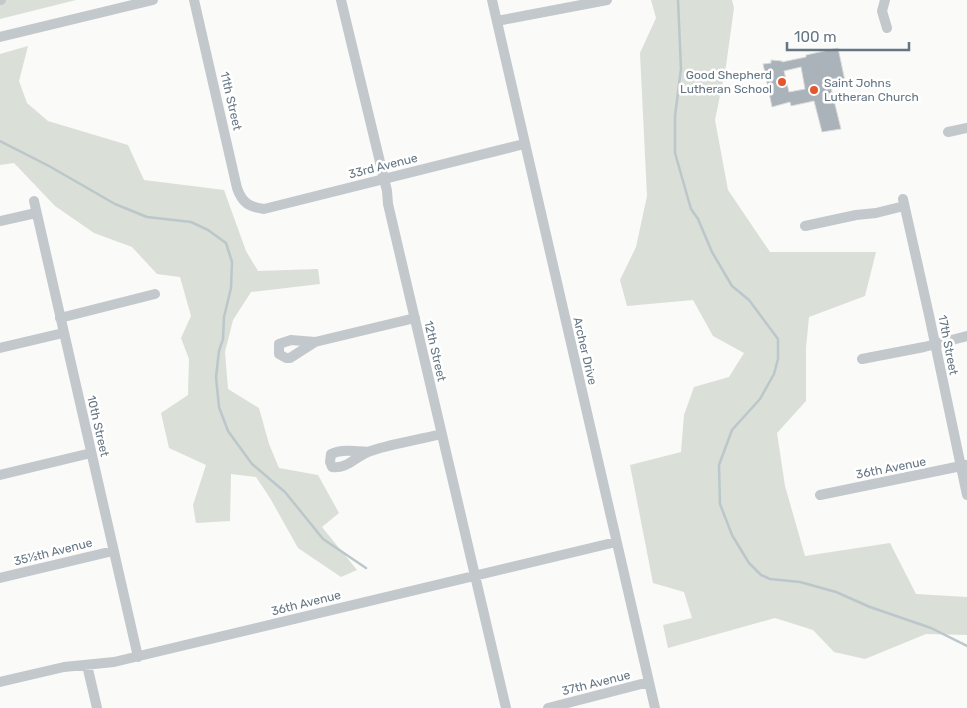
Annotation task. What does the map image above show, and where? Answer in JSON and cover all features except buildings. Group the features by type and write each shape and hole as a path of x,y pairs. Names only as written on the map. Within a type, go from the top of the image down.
{"street":[{"path":"0,37 152,0"},
{"name":"11th Street","path":"194,0 237,188 247,205"},
{"name":"12th Street","path":"341,0 506,708"},
{"name":"Archer Drive","path":"492,0 655,708"},
{"path":"497,21 607,0"},
{"path":"885,0 882,10 886,28"},
{"path":"948,132 967,128"},
{"name":"33rd Avenue","path":"247,205 264,209 524,144"},
{"name":"10th Street","path":"34,202 112,551 138,656"},
{"name":"17th Street","path":"805,226 856,214 876,213 903,202 964,466 967,495"},
{"path":"0,221 36,213"},
{"path":"60,318 155,294"},
{"path":"315,342 415,318"},
{"path":"0,348 63,333"},
{"path":"862,359 967,336"},
{"path":"368,452 441,434"},
{"path":"0,475 91,453"},
{"name":"36th Avenue","path":"820,495 964,466"},
{"name":"36th Avenue","path":"0,682 59,668 114,662 616,542"},
{"name":"35½th Avenue","path":"0,578 112,551"},
{"path":"87,665 97,708"},
{"name":"37th Avenue","path":"548,708 649,682"}],"shaded area":[{"path":"0,0 76,0 0,19"},
{"path":"651,0 732,0 734,8 726,66 715,120 728,190 770,252 876,252 865,296 809,317 806,348 806,401 777,433 785,486 805,556 890,543 916,594 967,597 967,635 926,634 865,659 834,652 813,630 775,618 668,648 663,625 692,618 684,592 653,583 630,465 681,452 684,415 694,387 729,377 744,353 713,336 693,300 627,306 620,280 636,247 647,196 640,53 656,18"},
{"path":"28,46 19,81 27,103 48,121 128,145 144,180 224,190 246,251 258,271 318,269 320,284 251,292 233,320 225,352 228,389 259,408 269,444 279,468 318,475 339,513 322,527 357,570 341,577 298,548 256,477 231,474 230,521 196,523 193,505 206,465 169,448 161,413 188,395 189,359 181,338 191,316 180,277 157,274 132,247 94,233 55,206 14,163 0,165 0,54"}],"waterway":[{"path":"678,0 681,69 675,116 675,153 691,209 698,219 712,252 732,286 749,300 778,339 778,359 774,374 760,399 732,430 719,465 720,504 732,535 749,563 761,575 770,579 800,582 836,592 870,607 931,628 967,646"},
{"path":"0,141 49,166 115,204 147,217 191,222 208,230 226,243 232,262 231,288 224,317 223,339 219,351 216,377 219,407 228,431 252,464 285,492 323,539 366,568"}],"place":[{"name":"Good Shepherd Lutheran School","path":"782,82"},
{"name":"Saint Johns Lutheran Church","path":"814,90"}]}
